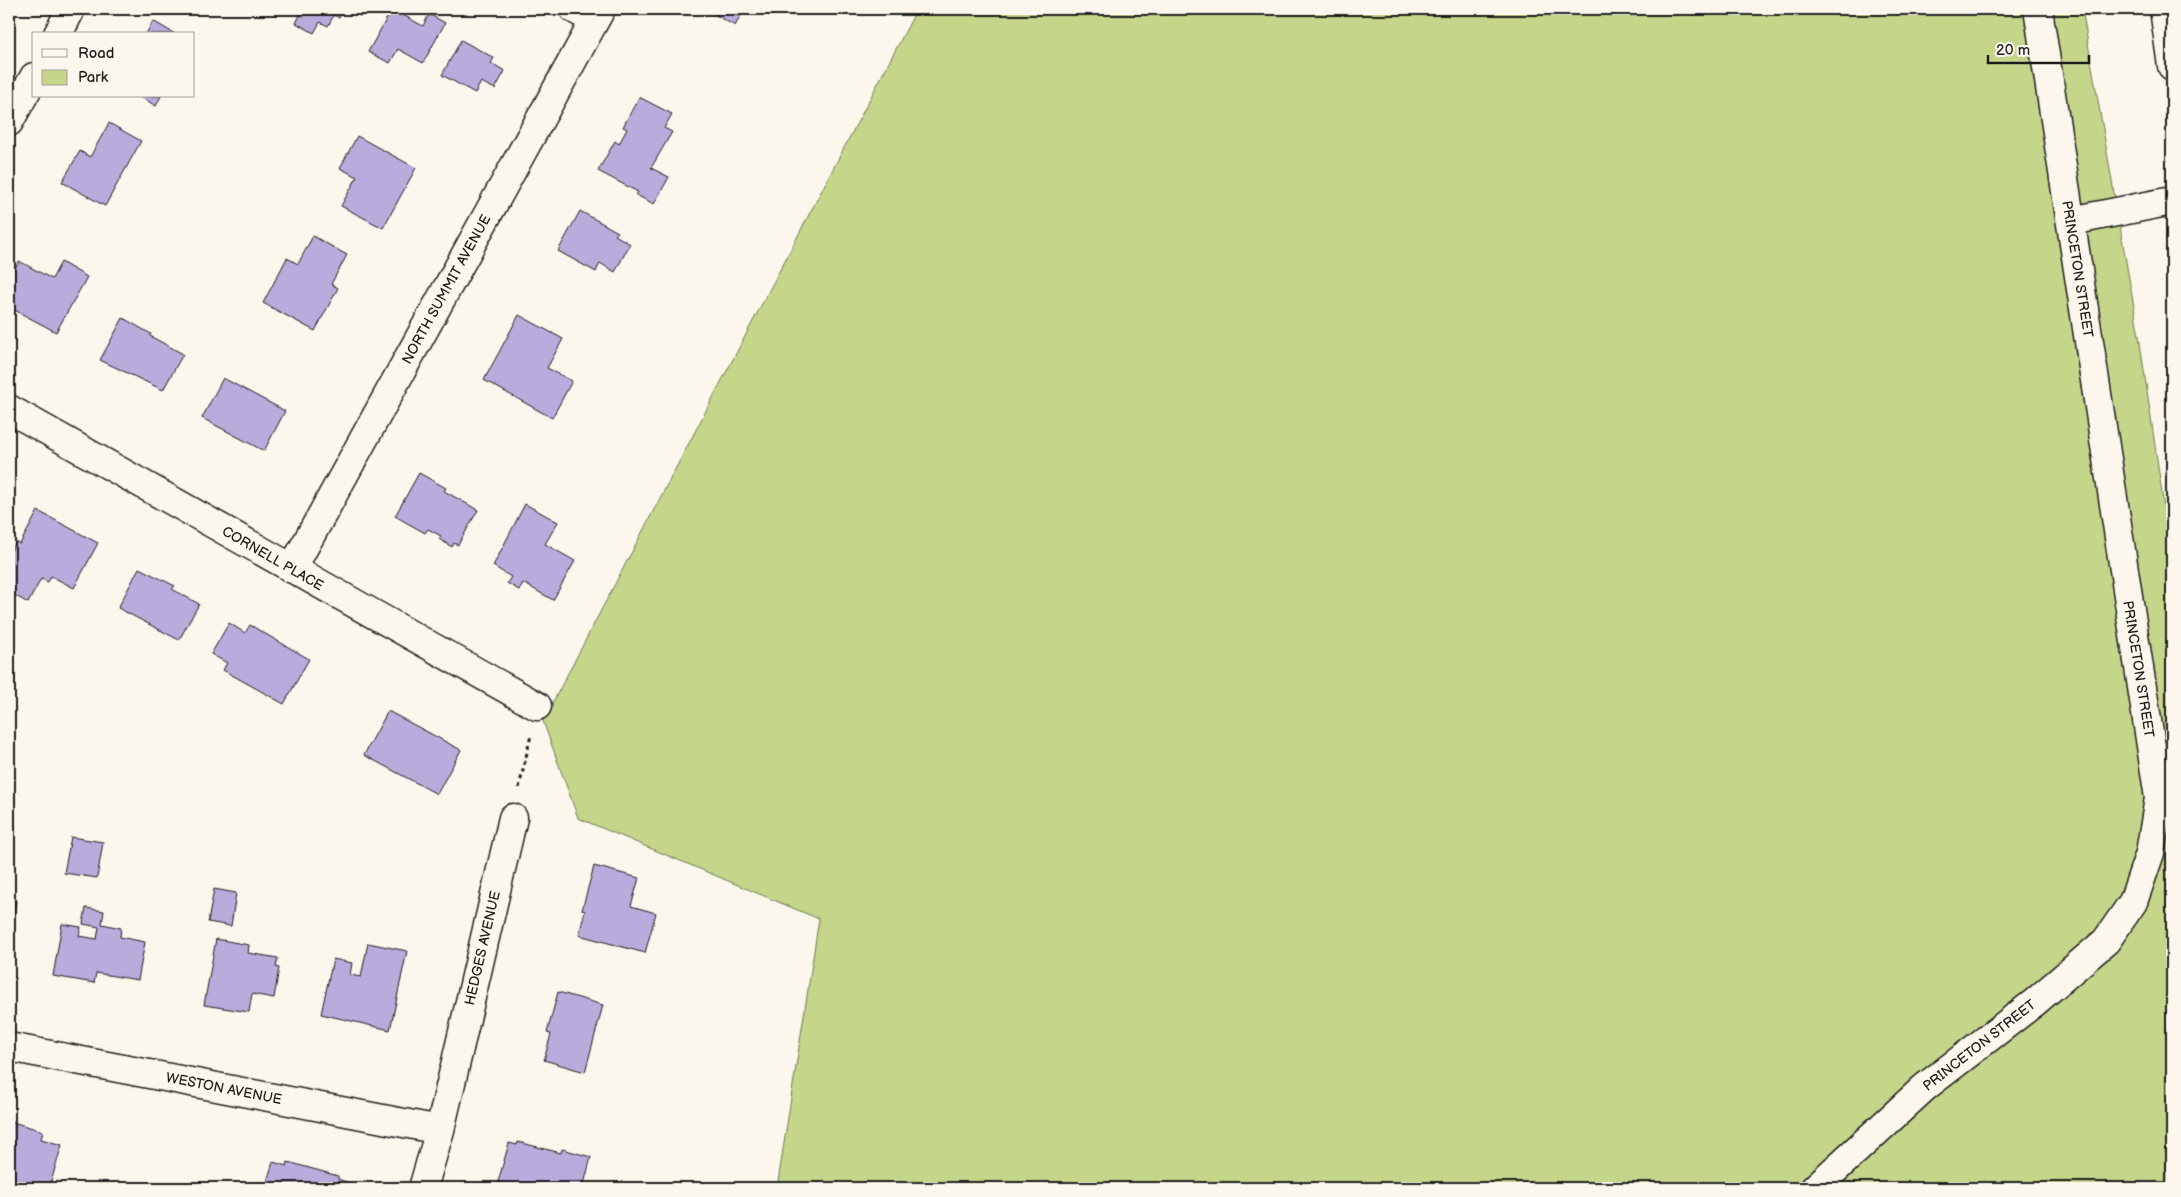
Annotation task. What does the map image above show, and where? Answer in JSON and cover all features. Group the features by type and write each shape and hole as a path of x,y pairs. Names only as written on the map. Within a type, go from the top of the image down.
{"main road":[{"path":"59,32 71,9"},
{"name":"PRINCETON STREET","path":"1815,1188 1925,1087 2035,1002 2106,941 2134,902 2150,853 2159,798 2038,9"},
{"path":"2164,9 2172,66"},
{"name":"NORTH SUMMIT AVENUE","path":"292,569 590,13"},
{"path":"9,122 32,81"},
{"path":"2071,221 2172,201"},
{"name":"CORNELL PLACE","path":"9,409 537,706"},
{"name":"HEDGES AVENUE","path":"423,1188 440,1130 513,818"},
{"name":"WESTON AVENUE","path":"9,1047 440,1130"}],"path":[{"path":"513,818 537,706"}],"green space":[{"path":"917,9 2082,9 2139,336 2172,562 2172,1188 777,1188 819,919 578,818 543,721"}],"building":[{"path":"303,9 344,9 339,18 334,15 328,26 320,22 314,33 296,23"},
{"path":"347,9 365,9 361,16"},
{"path":"392,9 423,26 429,14 445,23 423,63 398,49 390,63 368,52"},
{"path":"705,9 744,9 735,26"},
{"path":"153,21 172,32 147,32"},
{"path":"461,40 494,58 491,63 505,71 495,89 481,82 475,93 442,75"},
{"path":"639,97 672,114 664,128 672,132 651,168 669,177 654,204 636,195 638,192 598,171 615,141 619,144 627,129 623,127"},
{"path":"142,98 160,98 156,106"},
{"path":"109,123 141,141 105,206 62,182 80,151 90,157"},
{"path":"357,136 416,168 383,228 341,206 357,177 340,168"},
{"path":"580,211 618,232 615,235 630,244 615,272 600,263 596,272 558,251"},
{"path":"313,236 347,255 331,284 338,288 315,331 263,303 287,258 298,264"},
{"path":"19,261 52,279 61,262 87,277 56,332 9,307 9,280"},
{"path":"519,315 563,339 547,368 572,381 552,418 484,380"},
{"path":"123,318 151,334 150,336 183,354 163,390 100,360"},
{"path":"223,378 285,411 264,451 202,418"},
{"path":"419,473 446,488 444,491 478,510 458,545 454,543 452,547 439,539 441,536 428,529 425,533 395,516"},
{"path":"525,504 558,522 545,544 575,561 553,600 523,583 519,590 507,583 511,577 493,566"},
{"path":"38,511 98,543 74,588 51,576 48,582 41,579 28,603 9,592 9,554 16,542 20,544"},
{"path":"139,568 175,586 172,589 199,604 179,640 118,608"},
{"path":"229,623 245,633 250,625 309,659 284,704 223,670 227,663 211,654"},
{"path":"388,711 461,750 437,794 364,755"},
{"path":"71,837 103,842 97,878 64,873"},
{"path":"594,866 639,878 631,906 656,913 645,953 579,935 585,911 582,910"},
{"path":"214,889 236,893 231,926 208,922"},
{"path":"9,899 16,901 9,945"},
{"path":"86,908 104,911 102,924 121,928 120,937 145,942 138,980 96,973 94,983 53,976 62,924 81,927 79,936 97,939 99,927 83,924"},
{"path":"216,939 249,945 248,953 278,958 276,967 279,968 274,998 252,994 249,1012 204,1005"},
{"path":"368,943 407,951 390,1030 321,1014 333,959 352,963 350,975 361,977"},
{"path":"558,992 603,1005 585,1072 544,1060 551,1034 547,1033"},
{"path":"9,1121 43,1131 41,1139 62,1145 49,1188 38,1188 17,1182 12,1188 9,1187"},
{"path":"518,1142 561,1153 562,1149 591,1157 583,1188 518,1188 498,1182 509,1143 517,1145"},
{"path":"273,1162 287,1166 288,1162 338,1176 338,1179 349,1183 348,1188 265,1188"}]}
